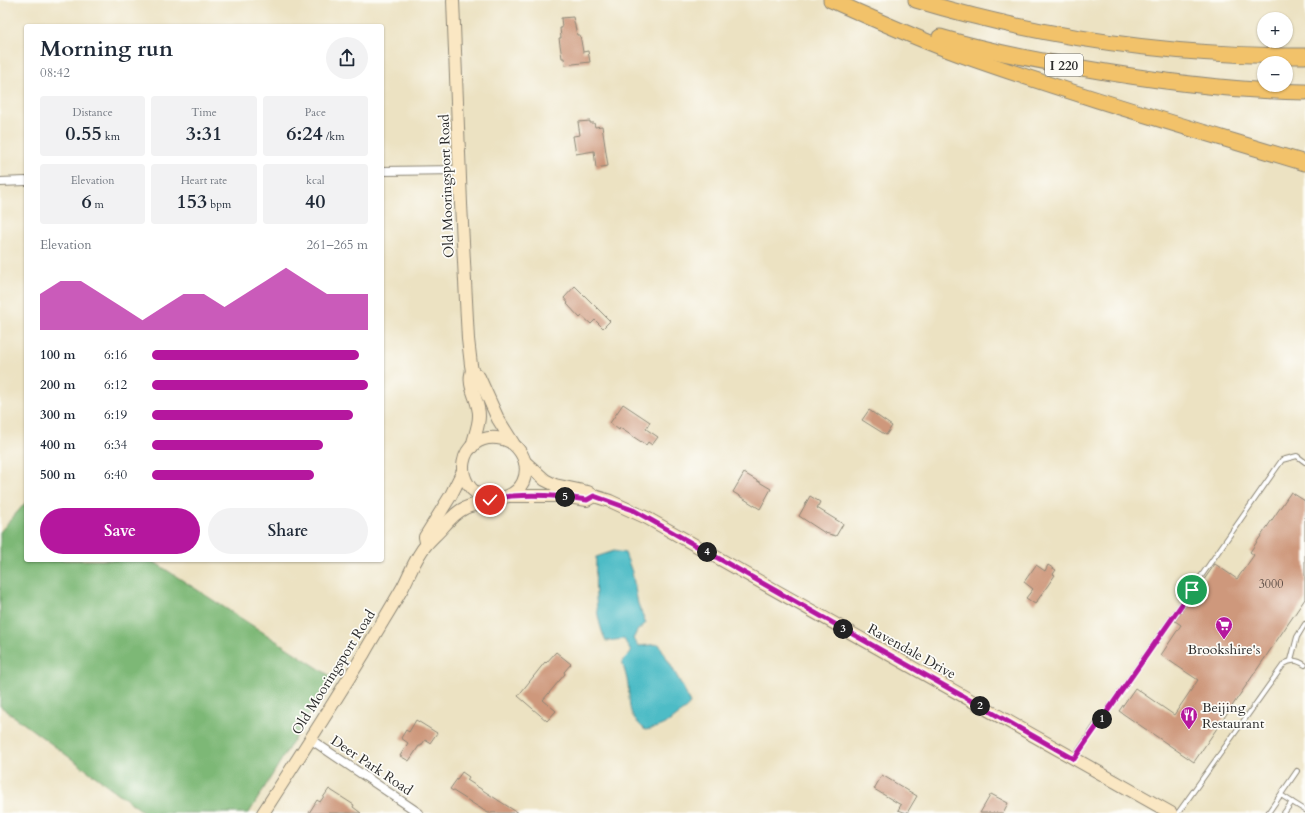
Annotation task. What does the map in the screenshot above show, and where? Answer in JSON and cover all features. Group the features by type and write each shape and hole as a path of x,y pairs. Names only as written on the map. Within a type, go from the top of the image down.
{"highway":[{"name":"I 220","path":"831,0 903,25 1000,53 1120,75 1178,83 1235,89 1305,92"},
{"path":"831,0 909,34 961,54 1055,86 1305,163"},
{"name":"I 220","path":"916,0 1008,24 1128,45 1234,55 1305,56"}],"main road":[{"name":"Old Mooringsport Road","path":"426,545 425,537 451,495 463,471 465,458 472,447 479,417 478,404 470,377 472,371 468,339 453,0"},
{"name":"Old Mooringsport Road","path":"472,371 479,377 498,419 513,443 521,452 525,462"},
{"path":"472,447 487,438 505,439 513,443"},
{"path":"510,496 518,490 523,481 526,472 525,462"},
{"name":"Ravendale Drive","path":"525,462 546,480 555,485 588,492 594,496 647,518 1171,813"},
{"path":"463,471 466,482 472,490 480,497 490,500"},
{"name":"Old Mooringsport Road","path":"263,813 358,663 426,545 455,514 464,508 510,496"},
{"name":"Ravendale Drive","path":"510,496 562,496 587,500 594,496"}],"street":[{"path":"384,171 460,170"},
{"path":"0,182 24,181"},
{"name":"Deer Park Road","path":"310,739 419,813"}],"lane":[{"path":"1074,759 1098,722 1104,721 1282,460 1297,456 1305,462"},
{"path":"1291,660 1296,637 1305,624"},
{"path":"1178,813 1284,664 1291,660 1298,661 1305,666"},
{"path":"1268,813 1297,771"},
{"path":"1281,795 1305,810"},
{"path":"1284,813 1292,802"}],"green space":[{"path":"24,504 24,562 154,562 332,677 249,813 145,813 0,706 0,532"}],"water":[{"path":"614,551 625,553 632,572 638,604 646,623 637,631 633,639 639,646 659,644 684,689 690,704 670,721 652,729 645,730 635,719 630,710 628,682 622,661 631,652 624,639 606,641 599,621 596,600 596,557"}],"building":[{"path":"573,17 577,35 580,35 583,52 588,51 590,62 565,65 564,58 562,58 559,38 561,38 560,28 562,28 561,18"},
{"path":"590,121 590,123 594,123 595,127 602,126 608,166 596,168 594,151 576,154 573,136 580,135 578,122"},
{"path":"575,286 610,321 603,328 595,320 591,324 582,316 580,318 567,304 568,303 564,298"},
{"path":"623,404 650,422 646,429 658,437 652,445 648,442 646,445 620,428 619,430 610,423"},
{"path":"869,410 892,426 886,435 862,420"},
{"path":"744,473 771,489 760,509 733,492"},
{"path":"1291,492 1305,501 1305,599 1194,762 1119,711 1135,688 1174,715 1198,680 1161,655 1181,625 1175,621 1215,564 1237,579 1254,555 1250,552"},
{"path":"810,496 820,502 817,508 843,524 836,536 825,533 799,516"},
{"path":"1036,565 1045,571 1048,565 1056,570 1053,574 1055,575 1035,604 1026,598 1033,589 1024,582"},
{"path":"556,652 571,664 564,672 565,674 543,700 556,711 547,721 518,696 545,662 546,663"},
{"path":"416,720 437,733 430,743 425,740 421,746 419,746 409,761 400,756 408,743 401,738 406,730 409,732"},
{"path":"462,772 469,777 467,780 518,813 488,813 450,789"},
{"path":"882,775 917,796 907,813 898,810 901,805 874,789"},
{"path":"329,789 354,805 353,807 361,813 309,813 317,800 320,802"},
{"path":"991,794 1008,803 1003,813 980,813"}],"place":[{"name":"Brookshire's","path":"1224,640"},
{"name":"Beijing Restaurant","path":"1189,730"}],"route":[{"path":"490,500 510,496 562,496 587,500 594,496 633,510 1074,759 1098,722 1101,720 1192,590"}]}
